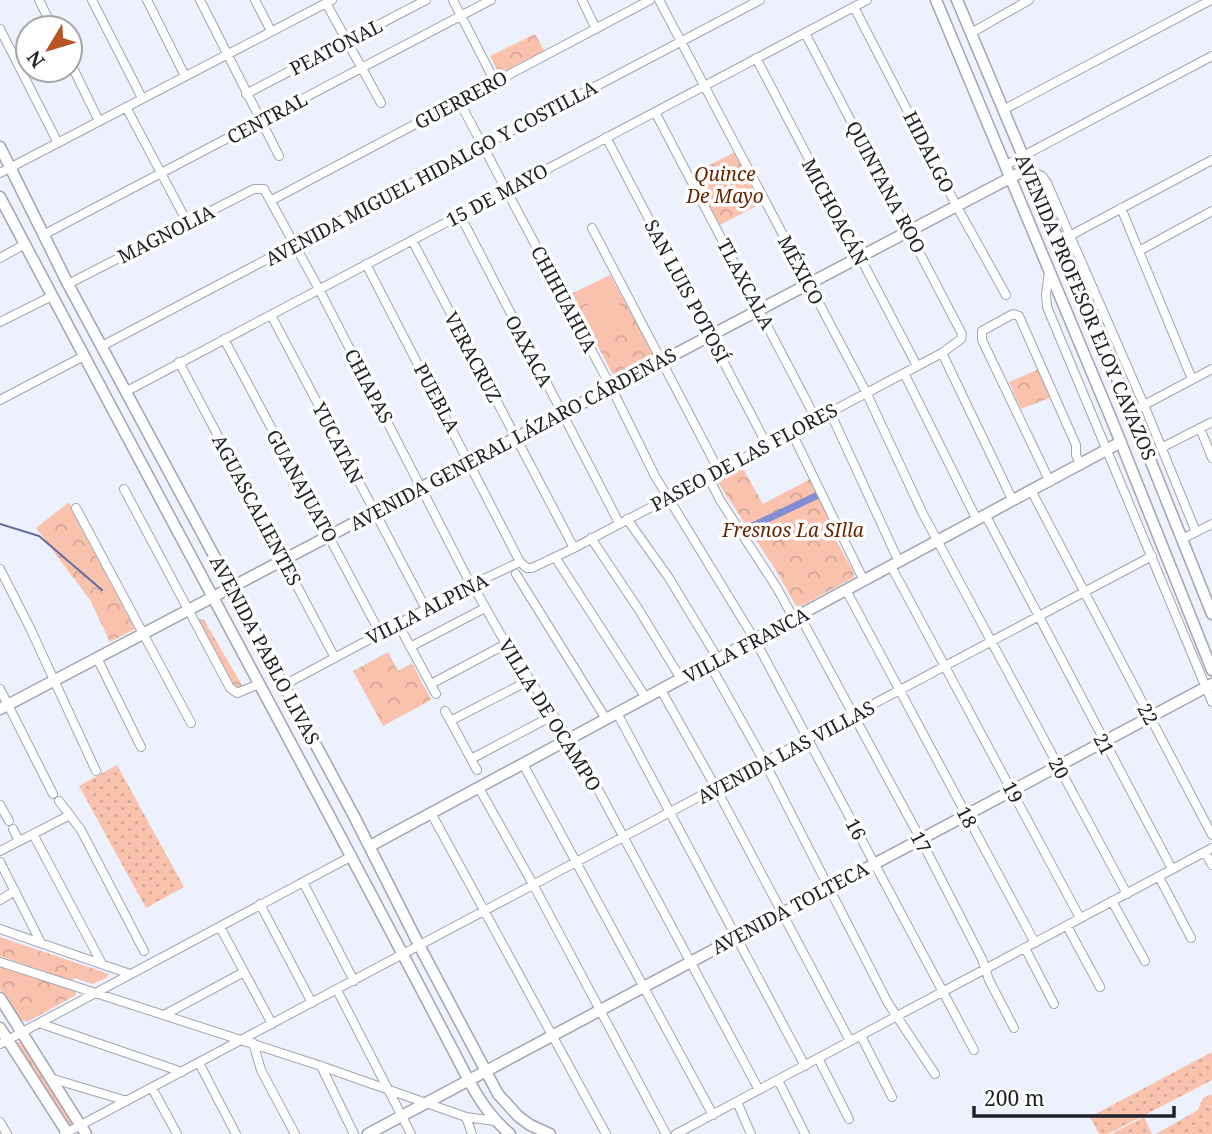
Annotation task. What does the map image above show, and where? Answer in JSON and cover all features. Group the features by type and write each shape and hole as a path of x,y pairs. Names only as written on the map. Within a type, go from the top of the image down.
{"main road":[{"name":"AVENIDA PROFESOR ELOY CAVAZOS","path":"936,0 1012,177 1212,670"},
{"name":"AVENIDA PROFESOR ELOY CAVAZOS","path":"957,0 1027,169 1065,239 1212,614"},
{"name":"AVENIDA PABLO LIVAS","path":"0,147 5,170 43,235 370,846 485,1070 508,1107 530,1125 550,1134"},
{"name":"AVENIDA GENERAL LÁZARO CÁRDENAS","path":"4,707 1027,169"},
{"name":"AVENIDA PABLO LIVAS","path":"0,197 468,1079 495,1121 510,1134"},
{"name":"VILLA FRANCA","path":"370,846 1121,443"},
{"name":"AVENIDA TOLTECA","path":"368,1134 1209,686"},
{"path":"0,998 83,1130"},
{"path":"0,1028 4,1042 67,1134"}],"street":[{"path":"92,0 142,98"},
{"path":"147,0 185,76"},
{"path":"200,0 279,156"},
{"path":"255,0 271,31"},
{"path":"308,0 313,9"},
{"name":"PEATONAL","path":"246,93 426,0"},
{"path":"453,0 495,82"},
{"name":"CENTRAL","path":"43,235 491,0"},
{"path":"582,0 596,29"},
{"name":"GUERRERO","path":"272,200 650,0"},
{"name":"MÉXICO","path":"659,0 866,392 938,542"},
{"name":"AVENIDA MIGUEL HIDALGO Y COSTILLA","path":"102,346 760,0"},
{"name":"15 DE MAYO","path":"127,391 867,0"},
{"path":"971,33 1029,0"},
{"path":"1003,110 1211,0"},
{"path":"5,170 329,1 361,69 381,103"},
{"name":"HIDALGO","path":"853,8 1006,295"},
{"path":"0,29 58,143"},
{"name":"QUINTANA ROO","path":"805,33 961,331 962,337 958,342"},
{"path":"1006,165 1212,56"},
{"name":"MICHOACÁN","path":"756,58 917,366"},
{"path":"81,84 99,121"},
{"name":"CHIHUAHUA","path":"459,101 611,387 667,499 755,640"},
{"path":"126,107 187,222"},
{"name":"TLAXCALA","path":"654,112 816,419"},
{"name":"SAN LUIS POTOSÍ","path":"606,138 767,445"},
{"path":"1196,532 1144,405 1065,239 1212,160"},
{"name":"MAGNOLIA","path":"68,284 254,188 264,189"},
{"name":"CHIAPAS","path":"264,189 319,289 473,588"},
{"path":"1121,208 1192,379"},
{"path":"1139,251 1212,211"},
{"name":"OAXACA","path":"460,215 562,414 623,521 668,578 714,661 888,1003 935,1074"},
{"path":"592,228 719,471"},
{"name":"VERACRUZ","path":"412,240 575,548"},
{"path":"0,258 25,244"},
{"name":"PUEBLA","path":"366,264 524,565"},
{"name":"AVENIDA PROFESOR ELOY CAVAZOS","path":"1049,269 1047,307 1209,686 1212,702"},
{"path":"0,322 52,296"},
{"path":"1050,482 981,334 986,327 1013,314 1019,316 1076,445 1076,455 1081,465"},
{"name":"YUCATÁN","path":"271,315 426,609"},
{"name":"GUANAJUATO","path":"224,339 380,633"},
{"name":"PASEO DE LAS FLORES","path":"524,565 555,557 575,548 942,353 958,342"},
{"path":"942,353 1013,501"},
{"path":"0,400 84,356"},
{"name":"AGUASCALIENTES","path":"179,362 335,657"},
{"path":"1131,412 1212,369"},
{"path":"904,373 981,518"},
{"name":"19","path":"830,412 895,564 946,667 1080,918"},
{"path":"1161,449 1212,422"},
{"path":"1199,428 1212,458"},
{"path":"792,433 864,581"},
{"name":"17","path":"708,476 720,500 797,618 854,716 920,838 1014,1028"},
{"path":"124,489 234,692 240,693 258,684"},
{"name":"22","path":"1032,492 1212,835"},
{"path":"76,508 191,723"},
{"name":"21","path":"981,518 1039,617 1172,869"},
{"path":"1182,539 1212,524"},
{"path":"592,538 681,679"},
{"name":"20","path":"938,542 1127,894"},
{"name":"AVENIDA LAS VILLAS","path":"420,947 1152,556"},
{"path":"555,557 646,698"},
{"name":"VILLA ALPINA","path":"284,685 426,609 524,565"},
{"path":"0,570 96,771"},
{"path":"516,574 612,716 670,813 805,1066"},
{"name":"VILLA DE OCAMPO","path":"473,588 552,716 570,739 759,1090"},
{"name":"18","path":"846,590 1035,943"},
{"path":"410,647 485,608"},
{"path":"404,635 436,694"},
{"name":"16","path":"755,640 974,1050"},
{"path":"431,684 506,644"},
{"path":"97,658 141,747"},
{"path":"450,720 530,680"},
{"path":"0,689 4,707 53,793"},
{"path":"661,690 850,1041"},
{"path":"445,710 477,770"},
{"path":"471,759 552,716"},
{"path":"523,764 713,1115"},
{"path":"479,788 666,1134"},
{"path":"59,801 88,843 144,951"},
{"path":"0,805 19,841"},
{"path":"431,813 606,1134"},
{"path":"0,852 71,815"},
{"path":"33,834 102,964"},
{"path":"676,1134 1209,850 1212,865"},
{"path":"4,1042 352,856"},
{"path":"0,862 41,943"},
{"path":"1159,877 1191,938"},
{"path":"303,883 354,981"},
{"path":"0,900 15,891"},
{"path":"1112,901 1144,961"},
{"path":"260,904 312,1003"},
{"path":"1067,926 1100,987"},
{"path":"220,927 272,1024"},
{"path":"0,929 130,974"},
{"path":"67,1134 83,1130 127,1101 420,947"},
{"path":"1025,948 1054,1004"},
{"path":"0,962 253,1043 466,1117 495,1121"},
{"path":"164,1015 244,972"},
{"path":"337,990 411,1134"},
{"path":"38,1023 182,1072"},
{"path":"861,1036 892,1097"},
{"path":"253,1043 261,1070 295,1134"},
{"path":"818,1058 849,1119"},
{"path":"199,1063 236,1134"},
{"path":"321,1066 354,1134"},
{"path":"50,1078 127,1101"},
{"path":"778,1080 805,1134"},
{"path":"152,1088 177,1134"},
{"path":"737,1102 751,1134"},
{"path":"466,1117 472,1134"},
{"path":"0,1122 7,1134"}],"green space":[{"path":"535,34 545,52 502,74 498,72 490,56"},
{"name":"Quince De Mayo","path":"735,152 760,204 720,225 692,174"},
{"path":"610,275 654,355 614,377 571,294"},
{"path":"609,281 626,317 601,330 582,294"},
{"path":"1039,369 1052,397 1021,409 1009,382"},
{"name":"Fresnos La SIlla","path":"741,465 763,504 812,478 837,542 854,573 853,578 799,607 796,606 777,572 717,481 718,477"},
{"path":"69,502 135,629 110,642 90,600 36,528"},
{"path":"198,619 204,620 243,687 236,690"},
{"path":"388,652 398,671 412,663 431,700 383,726 353,671"},
{"path":"117,765 184,887 146,908 79,786"},
{"path":"0,937 109,974 93,984 74,978 72,981 0,956"},
{"path":"0,964 75,989 76,995 27,1022 18,1019 0,989"},
{"path":"21,1040 75,1123 69,1128 15,1044"},
{"path":"1212,1052 1212,1080 1108,1134 1099,1134 1090,1117"},
{"path":"1212,1094 1212,1134 1156,1134 1198,1110 1203,1098"},
{"path":"1144,1117 1152,1134 1111,1134"}],"waterway":[{"path":"742,531 818,495"},
{"path":"0,524 39,536 102,590"}]}
